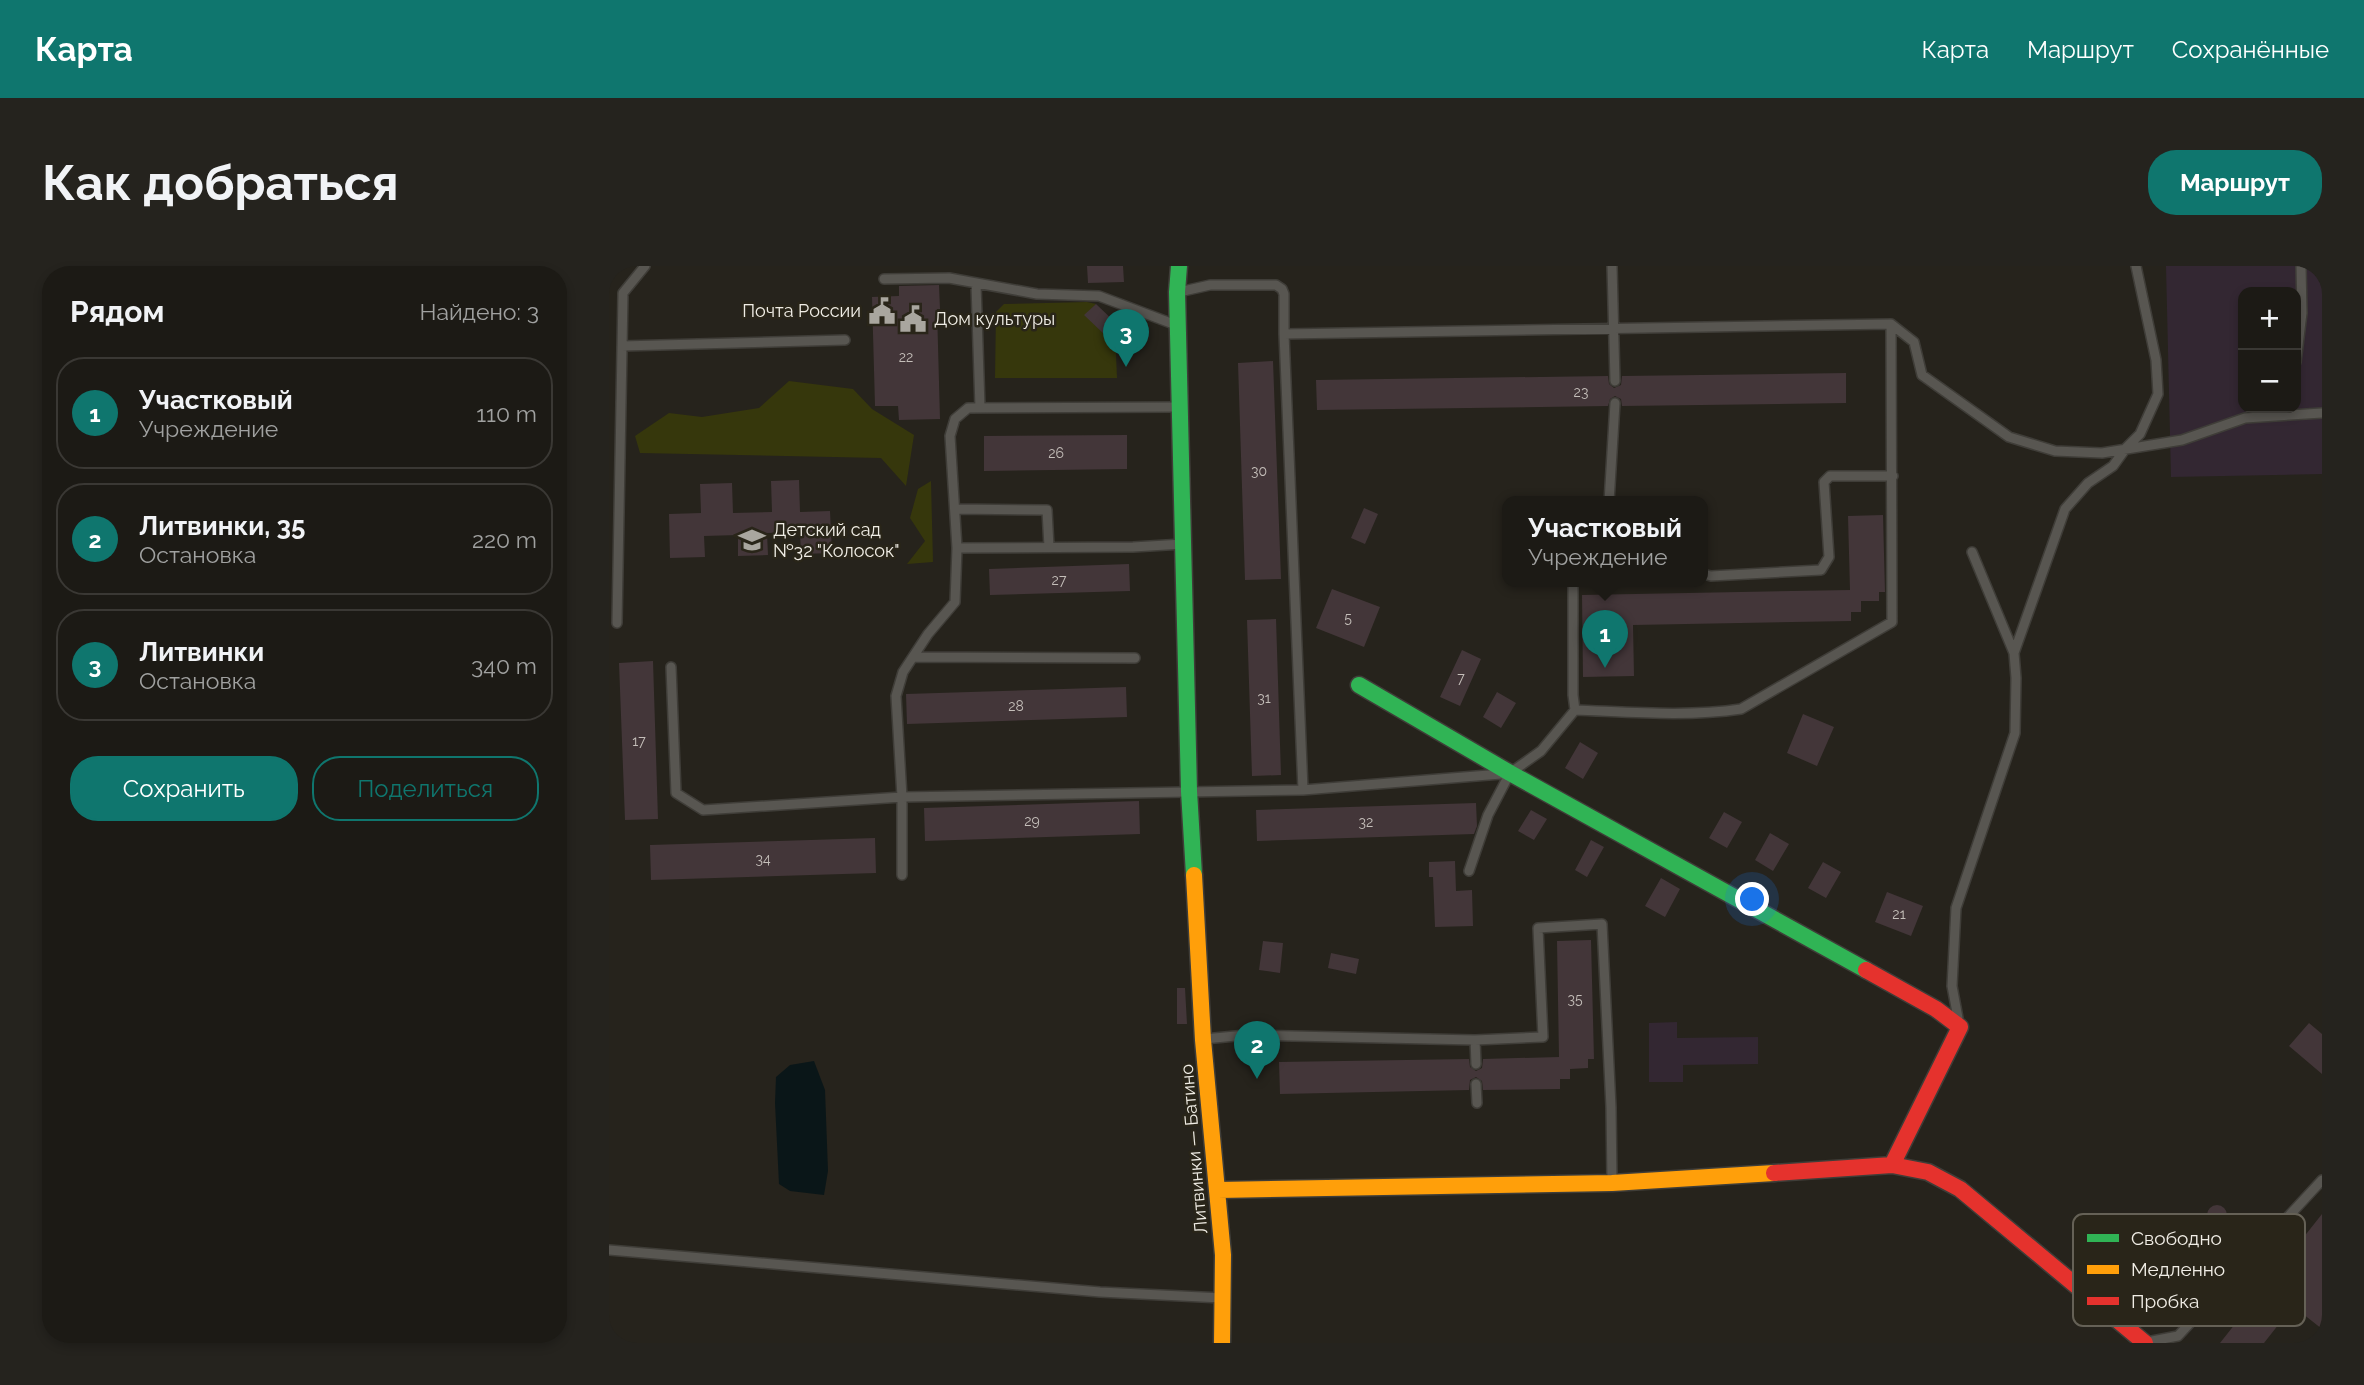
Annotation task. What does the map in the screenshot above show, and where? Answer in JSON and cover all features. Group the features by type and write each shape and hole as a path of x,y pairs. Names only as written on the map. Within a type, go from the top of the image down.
{"street":[{"name":"Литвинки — Батино","path":"1179,266 1177,292 1189,791 1203,1039 1218,1190 1223,1298 1221,1343"},
{"path":"1359,685 1510,773 1936,1009 1960,1027 1892,1164"},
{"path":"1218,1190 1612,1183 1892,1164 1928,1172 1960,1189 2073,1283"},
{"path":"2125,1326 2145,1343"}],"lane":[{"path":"617,623 624,293 645,266"},
{"path":"1612,266 1615,381"},
{"path":"2014,653 2065,509 2088,483 2113,467 2140,434 2158,394 2156,360 2136,266"},
{"path":"2297,350 2302,313 2301,266"},
{"path":"884,279 949,278 1037,294 1099,296 1178,325"},
{"path":"976,284 980,408"},
{"path":"1177,292 1210,285 1276,285 1284,294 1303,790"},
{"path":"1284,334 1891,324 1914,342 1921,375 2009,437 2055,451 2102,453 2182,440 2245,418 2277,413"},
{"path":"1575,710 1658,713 1741,709 1892,622 1891,324"},
{"path":"622,346 845,340"},
{"path":"1609,496 1615,403"},
{"path":"902,875 902,797 896,696 903,672 955,602 957,548 950,436 955,419 968,408 1180,407"},
{"path":"2301,412 2322,413"},
{"path":"1708,575 1821,570 1829,557 1824,482 1830,476 1893,476"},
{"path":"955,509 1047,510 1049,547"},
{"path":"957,548 1185,544"},
{"path":"1960,1027 1952,986 1956,908 2015,733 2014,653 1972,552"},
{"path":"1469,872 1488,815 1510,773 1541,751 1575,710 1573,587"},
{"path":"913,657 1135,658"},
{"path":"671,667 677,793 703,810 902,797 1303,790 1510,773"},
{"path":"1203,1039 1246,1035 1475,1040 1543,1037 1538,928 1602,924 1612,1183"},
{"path":"1475,1040 1476,1064"},
{"path":"1476,1084 1477,1104"},
{"path":"2291,1214 2322,1180"},
{"path":"609,1250 1087,1291 1223,1298"},
{"path":"2145,1343 2178,1336 2187,1326"}],"shaded area":[{"path":"2166,266 2322,266 2322,474 2171,477"},
{"path":"1004,304 1096,304 1085,315 1107,337 1115,330 1117,378 995,378 996,312"},
{"path":"789,381 853,389 872,409 914,435 906,486 881,458 640,453 635,436 669,413 702,417 759,408"},
{"path":"931,481 933,562 907,564 925,541 910,518 918,489"},
{"path":"1677,1022 1677,1038 1758,1037 1758,1064 1683,1065 1683,1082 1649,1082 1649,1023"},
{"path":"814,1061 825,1090 828,1171 824,1195 790,1191 779,1184 776,1077 790,1065"}],"building":[{"path":"1087,266 1123,266 1124,282 1088,283"},
{"path":"939,285 940,309 937,309 940,419 899,420 898,406 875,406 872,297 899,296 899,286"},
{"path":"1096,304 1119,326 1107,337 1084,315"},
{"path":"1273,361 1281,579 1245,580 1238,363"},
{"path":"1846,373 1846,403 1622,406 1621,399 1615,396 1610,399 1608,406 1317,410 1316,380 1608,376 1609,384 1614,388 1621,385 1622,376"},
{"path":"1127,435 1127,469 984,471 984,436"},
{"path":"799,480 800,512 830,511 832,553 801,554 800,532 767,533 768,555 738,556 738,535 704,536 705,557 670,558 669,514 701,513 700,484 732,483 733,513 772,512 771,481"},
{"path":"1364,508 1378,514 1365,544 1351,538"},
{"path":"1883,515 1885,592 1879,592 1879,601 1861,601 1861,612 1851,612 1851,621 1633,625 1634,676 1583,677 1582,595 1850,590 1848,516"},
{"path":"1129,564 1130,591 990,595 989,569"},
{"path":"1332,589 1380,607 1364,647 1316,628"},
{"path":"1276,619 1281,775 1252,776 1247,620"},
{"path":"1462,650 1481,659 1460,706 1440,697"},
{"path":"653,661 658,819 625,820 619,663"},
{"path":"1126,687 1127,717 907,724 906,694"},
{"path":"1497,692 1516,703 1501,728 1483,717"},
{"path":"1803,714 1834,727 1817,766 1787,753"},
{"path":"1580,742 1598,753 1583,779 1565,768"},
{"path":"1139,801 1140,834 925,841 924,808"},
{"path":"1476,803 1477,826 1474,834 1257,841 1256,810"},
{"path":"1531,810 1547,819 1534,840 1518,831"},
{"path":"1724,812 1742,822 1727,848 1709,838"},
{"path":"1770,833 1789,844 1773,871 1755,860"},
{"path":"875,838 876,873 651,880 650,845"},
{"path":"1591,840 1604,847 1587,877 1575,870"},
{"path":"1455,861 1456,891 1472,890 1473,926 1435,927 1433,877 1429,877 1429,862"},
{"path":"1823,862 1841,872 1826,898 1808,888"},
{"path":"1661,878 1680,889 1665,917 1645,906"},
{"path":"1887,892 1923,906 1911,936 1875,922"},
{"path":"1591,940 1594,1059 1588,1059 1588,1068 1570,1069 1570,1079 1560,1079 1560,1089 1483,1090 1482,1081 1476,1077 1470,1080 1469,1090 1280,1094 1279,1062 1469,1059 1470,1067 1476,1071 1482,1068 1483,1059 1559,1057 1557,941"},
{"path":"1263,941 1283,943 1280,973 1259,970"},
{"path":"1331,953 1359,959 1356,974 1328,968"},
{"path":"1177,988 1185,988 1187,1024 1177,1024"},
{"path":"2309,1023 2322,1034 2322,1074 2289,1046"},
{"path":"2217,1205 2227,1214 2207,1214 2210,1208"},
{"path":"2322,1214 2322,1329 2305,1316 2305,1236"},
{"path":"2233,1326 2277,1326 2264,1343 2220,1343"}],"traffic: fast":[{"path":"1179,266 1177,292 1189,791 1194,875"},
{"path":"1359,685 1510,773 1866,970"}],"traffic: slow":[{"path":"1194,875 1203,1040 1223,1255 1222,1343"},
{"path":"1218,1190 1612,1183 1774,1173"}],"traffic: jam":[{"path":"1866,970 1936,1009 1960,1027 1892,1165"},
{"path":"1774,1173 1892,1165 1928,1172 1960,1189 2073,1283"},
{"path":"2125,1326 2145,1343"}],"place":[{"name":"Почта России","path":"882,311"},
{"name":"Дом культуры","path":"913,319"},
{"name":"Литвинки","path":"1126,367"},
{"name":"Детский сад №32 \"Колосок\"","path":"752,540"},
{"name":"Участковый","path":"1605,668"},
{"name":"Литвинки, 35","path":"1257,1079"}]}
